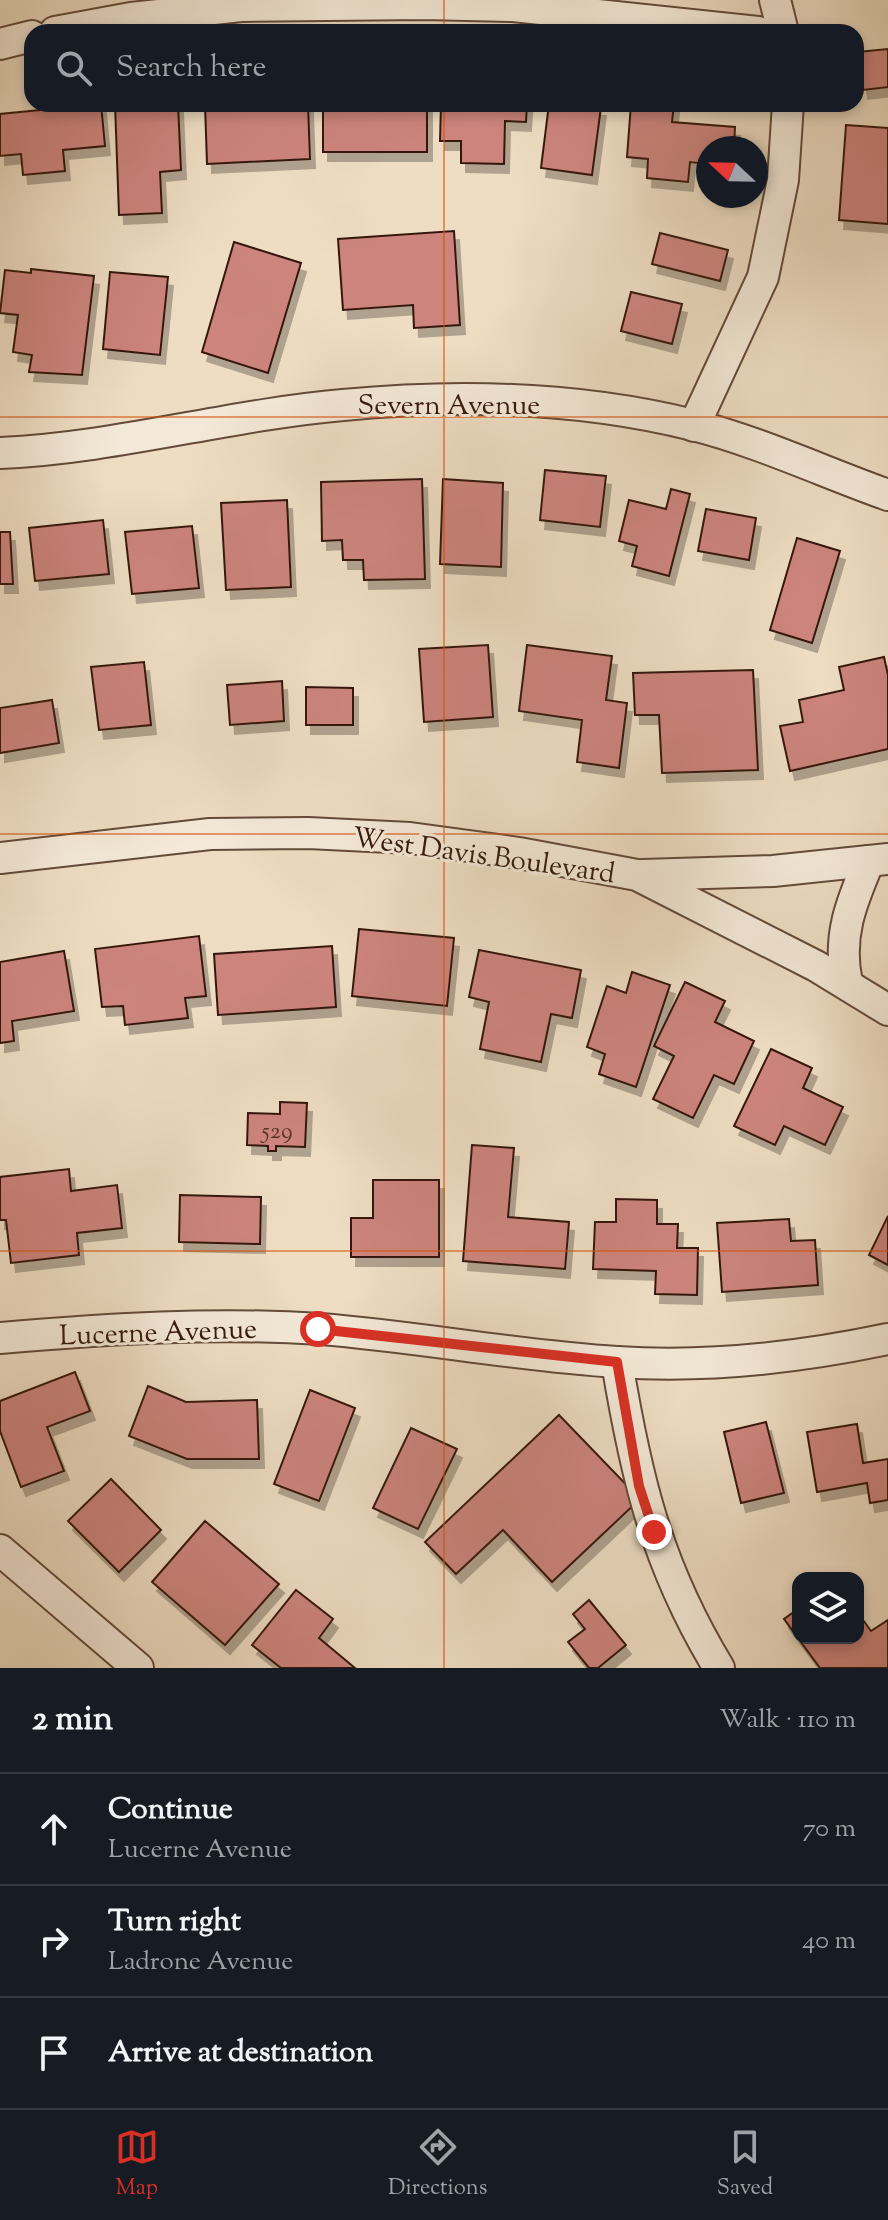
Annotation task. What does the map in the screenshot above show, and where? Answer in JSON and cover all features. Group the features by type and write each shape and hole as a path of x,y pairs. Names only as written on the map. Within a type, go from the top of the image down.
{"street":[{"path":"775,0 781,24"},
{"path":"98,24 241,6 424,4 513,6 683,24"},
{"path":"0,44 24,38"},
{"path":"694,426 763,277 783,180 787,112"},
{"name":"Severn Avenue","path":"0,453 130,439 340,405 429,399 517,400 604,409 694,426 888,495"},
{"name":"West Davis Boulevard","path":"0,858 210,834 308,833 410,838 637,875 847,983 888,1010"},
{"path":"637,875 704,875 882,857"},
{"path":"847,983 843,964 844,926 882,857"},
{"name":"Lucerne Avenue","path":"0,1338 220,1325 418,1338 617,1362 752,1362 888,1339"},
{"path":"617,1362 639,1486 654,1532 675,1588 719,1668"},
{"path":"0,1550 138,1668"}],"building":[{"path":"888,49 888,87 864,90 864,51"},
{"path":"102,112 105,146 63,150 65,171 23,175 21,154 0,156 0,114"},
{"path":"115,112 178,112 181,170 160,172 162,213 119,215"},
{"path":"205,112 308,112 310,159 207,164"},
{"path":"323,112 427,112 427,152 323,152"},
{"path":"441,112 527,112 526,122 505,121 504,164 461,163 461,141 440,141"},
{"path":"548,112 600,112 592,175 541,168"},
{"path":"630,112 673,112 672,122 735,127 735,136 696,136 696,163 690,162 688,182 647,178 648,159 627,157"},
{"path":"846,125 888,128 888,224 839,220"},
{"path":"454,231 460,325 414,328 413,305 343,310 338,239"},
{"path":"660,233 728,250 720,281 652,264"},
{"path":"234,242 301,263 268,373 202,352"},
{"path":"31,269 94,276 82,375 29,372 32,355 13,352 18,315 0,313 5,270 31,273"},
{"path":"110,272 168,277 160,355 103,349"},
{"path":"631,292 682,304 672,344 621,331"},
{"path":"545,470 606,476 600,527 540,520"},
{"path":"422,479 425,579 364,580 363,560 343,560 342,540 322,541 321,482"},
{"path":"443,479 503,483 501,567 440,564"},
{"path":"671,489 690,494 669,576 632,566 637,546 619,541 629,500 666,509"},
{"path":"287,500 291,587 226,590 221,503"},
{"path":"706,509 756,518 749,560 698,551"},
{"path":"103,520 109,574 35,581 29,528"},
{"path":"192,526 199,588 132,594 125,532"},
{"path":"0,532 10,532 13,584 0,584"},
{"path":"797,538 840,551 812,643 770,630"},
{"path":"488,645 493,717 424,722 419,649"},
{"path":"527,645 612,656 606,700 627,703 619,768 577,762 582,720 519,711"},
{"path":"884,657 888,675 888,749 790,771 780,726 803,722 799,700 844,690 839,667"},
{"path":"144,662 151,725 99,730 91,667"},
{"path":"753,670 758,770 662,773 659,715 635,715 633,673"},
{"path":"282,681 284,721 230,725 227,685"},
{"path":"306,687 353,688 353,725 306,725"},
{"path":"52,700 59,743 0,753 0,708"},
{"path":"359,929 454,938 447,1006 352,996"},
{"path":"199,936 206,996 185,998 188,1018 125,1025 123,1006 102,1007 95,949"},
{"path":"332,946 336,1007 218,1015 214,954"},
{"path":"479,950 581,970 572,1018 551,1014 541,1062 480,1049 489,1002 469,997"},
{"path":"64,951 74,1011 12,1021 14,1041 0,1043 0,962"},
{"path":"632,972 670,985 636,1087 599,1074 605,1054 587,1047 607,986 626,993"},
{"path":"685,982 725,1001 715,1022 754,1041 734,1084 714,1075 693,1118 653,1099 674,1056 654,1046"},
{"path":"771,1049 812,1068 803,1088 843,1107 825,1145 784,1126 775,1145 734,1126"},
{"path":"280,1102 307,1103 305,1147 276,1146 276,1151 268,1151 268,1146 247,1145 248,1113 280,1114"},
{"path":"472,1145 514,1148 508,1217 569,1222 565,1269 463,1261"},
{"path":"69,1169 71,1191 117,1185 122,1228 77,1233 79,1255 11,1263 6,1220 0,1220 0,1177"},
{"path":"373,1180 439,1180 439,1257 351,1257 351,1218 373,1218"},
{"path":"180,1195 261,1197 260,1244 179,1242"},
{"path":"616,1199 657,1200 657,1224 678,1224 677,1248 698,1248 697,1295 655,1294 656,1271 593,1269 595,1222 616,1222"},
{"path":"888,1216 888,1265 869,1255"},
{"path":"789,1219 791,1241 815,1240 818,1285 722,1292 717,1223"},
{"path":"75,1372 90,1411 47,1427 64,1471 21,1487 0,1431 0,1401"},
{"path":"148,1386 186,1402 257,1400 259,1459 187,1459 129,1436"},
{"path":"310,1390 355,1408 319,1501 274,1484"},
{"path":"559,1415 640,1499 552,1582 503,1530 456,1574 425,1542"},
{"path":"766,1422 784,1493 741,1503 724,1432"},
{"path":"857,1424 863,1463 888,1459 888,1500 870,1503 867,1483 817,1492 807,1432"},
{"path":"411,1428 457,1449 418,1529 373,1508"},
{"path":"111,1479 161,1530 119,1572 68,1521"},
{"path":"205,1521 279,1584 225,1645 152,1582"},
{"path":"296,1590 333,1619 319,1638 355,1668 281,1668 252,1645"},
{"path":"589,1600 626,1645 598,1668 589,1668 568,1642 585,1629 573,1614"},
{"path":"792,1613 792,1630 784,1619"},
{"path":"888,1620 888,1668 820,1668 802,1644 864,1644 864,1621 871,1631"}],"route":[{"path":"318,1329 617,1362 639,1486 654,1532"}]}
